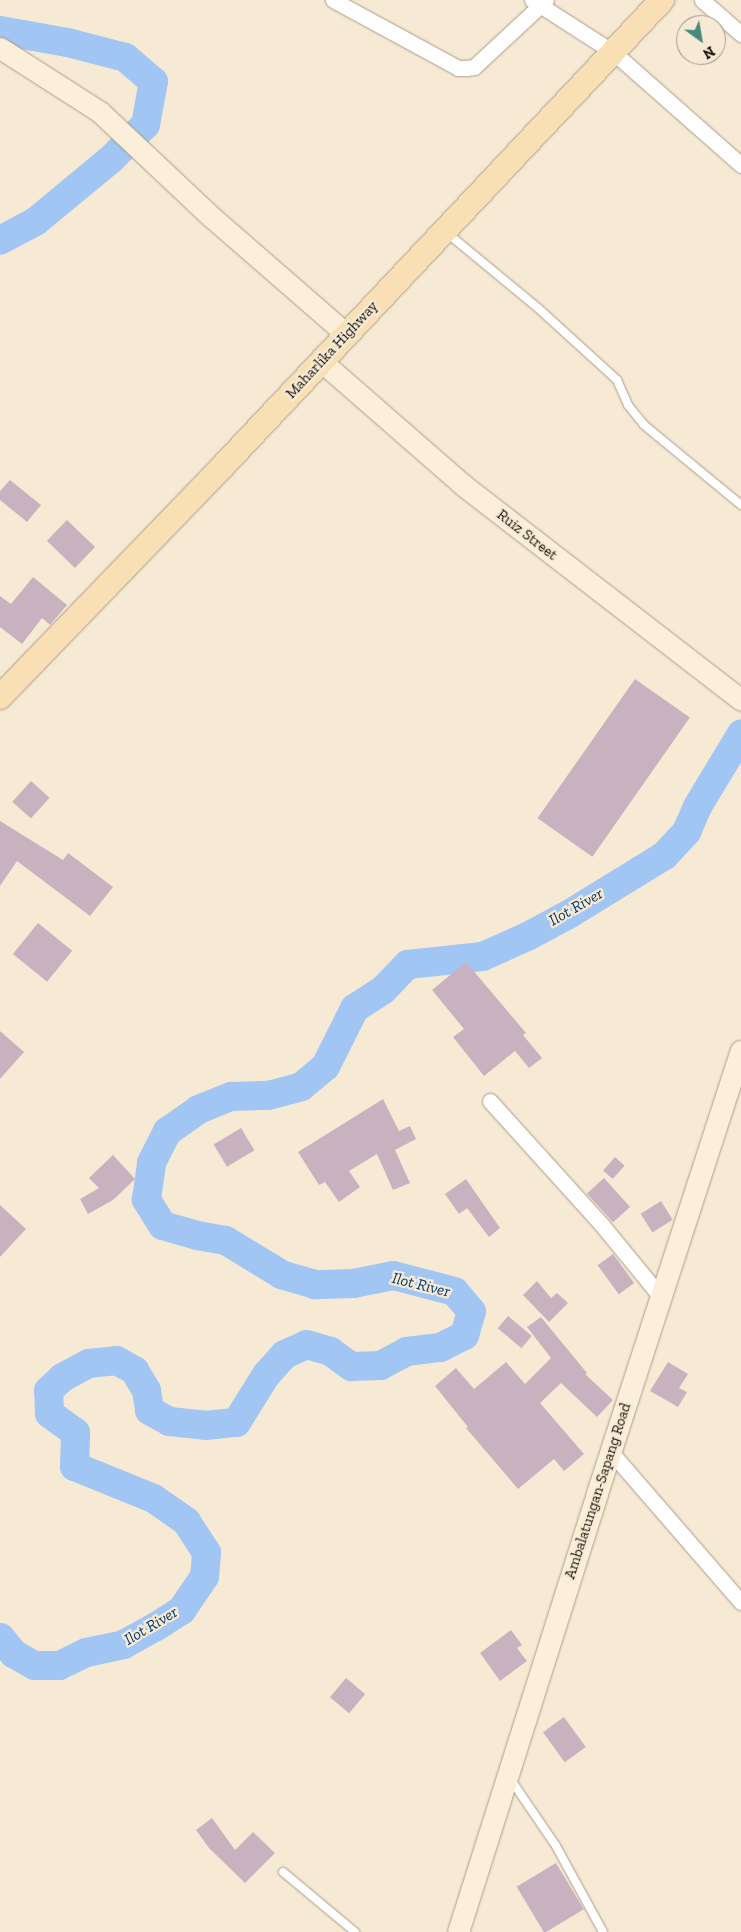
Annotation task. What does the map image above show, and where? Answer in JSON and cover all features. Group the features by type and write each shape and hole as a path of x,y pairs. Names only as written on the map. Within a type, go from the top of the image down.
{"main road":[{"name":"Maharlika Highway","path":"0,697 224,466 346,334 662,0"}],"street":[{"path":"333,0 458,68 474,67 540,2 613,52 741,165"},
{"path":"702,0 741,34"},
{"path":"0,48 100,112 207,213 346,334"},
{"name":"Ruiz Street","path":"321,361 463,485 734,695"},
{"name":"Ambalatungan-Sapang Road","path":"458,1932 610,1452 741,1051"},
{"path":"490,1101 602,1225 661,1297"},
{"path":"610,1452 741,1602"}],"lane":[{"path":"444,231 538,308 618,380 628,405 644,425 741,505"},
{"path":"508,1776 556,1846 602,1932"},
{"path":"283,1872 354,1932"}],"building":[{"path":"10,480 41,505 27,522 0,500 0,491"},
{"path":"67,520 95,547 75,568 47,541"},
{"path":"33,577 67,605 50,625 42,618 22,644 0,627 0,596 11,604"},
{"path":"635,679 690,717 592,857 537,818"},
{"path":"31,781 50,798 31,819 12,802"},
{"path":"0,821 63,860 68,853 113,887 90,916 17,861 0,886"},
{"path":"38,923 72,951 47,982 13,954"},
{"path":"466,962 526,1033 523,1035 542,1058 529,1068 515,1051 484,1076 453,1037 464,1029 432,990"},
{"path":"0,1031 24,1052 0,1079"},
{"path":"383,1099 399,1131 410,1126 416,1139 395,1150 410,1183 393,1190 377,1154 349,1171 360,1187 339,1202 325,1182 319,1185 298,1152"},
{"path":"241,1128 254,1150 227,1167 214,1144"},
{"path":"113,1155 135,1179 113,1200 88,1214 80,1199 99,1188 89,1178"},
{"path":"615,1157 625,1166 613,1179 603,1170"},
{"path":"604,1178 630,1207 613,1222 587,1193"},
{"path":"466,1179 500,1228 489,1237 467,1208 459,1214 445,1194"},
{"path":"661,1201 673,1220 652,1232 641,1214"},
{"path":"0,1205 26,1229 0,1257"},
{"path":"613,1254 634,1283 619,1294 598,1265"},
{"path":"537,1281 551,1298 557,1293 568,1303 549,1322 523,1295"},
{"path":"508,1316 532,1336 521,1348 498,1328"},
{"path":"541,1317 587,1373 585,1374 613,1400 597,1417 561,1383 540,1403 584,1454 564,1471 554,1459 518,1489 466,1428 468,1427 435,1386 456,1368 474,1389 506,1362 525,1384 551,1358 527,1327"},
{"path":"668,1362 688,1374 679,1388 687,1392 678,1407 650,1391"},
{"path":"511,1630 522,1645 517,1648 527,1661 500,1681 480,1653"},
{"path":"346,1678 365,1694 349,1713 330,1697"},
{"path":"564,1717 586,1747 565,1762 543,1732"},
{"path":"212,1818 235,1850 253,1832 275,1853 245,1883 209,1848 196,1830"},
{"path":"556,1863 584,1909 544,1932 517,1887"}],"waterway":[{"path":"0,30 67,42 125,57 153,81 145,124 110,159 35,221 0,240"},
{"name":"Ilot River","path":"0,1637 13,1653 34,1665 59,1665 86,1652 123,1644 156,1626 181,1610 204,1576 206,1552 186,1521 153,1498 74,1466 75,1432 49,1413 48,1390 62,1377 88,1363 116,1360 134,1370 146,1390 149,1410 169,1421 205,1425 236,1422 266,1374 284,1354 306,1344 330,1351 351,1366 380,1365 406,1351 440,1347 464,1335 471,1311 454,1291 393,1275 353,1283 315,1284 281,1274 225,1240 197,1235 162,1225 146,1199 151,1162 167,1131 198,1109 231,1096 268,1095 301,1086 325,1066 354,1008 382,990 407,964 482,956 527,936 568,914 664,855 686,831 697,806 741,733"}]}
